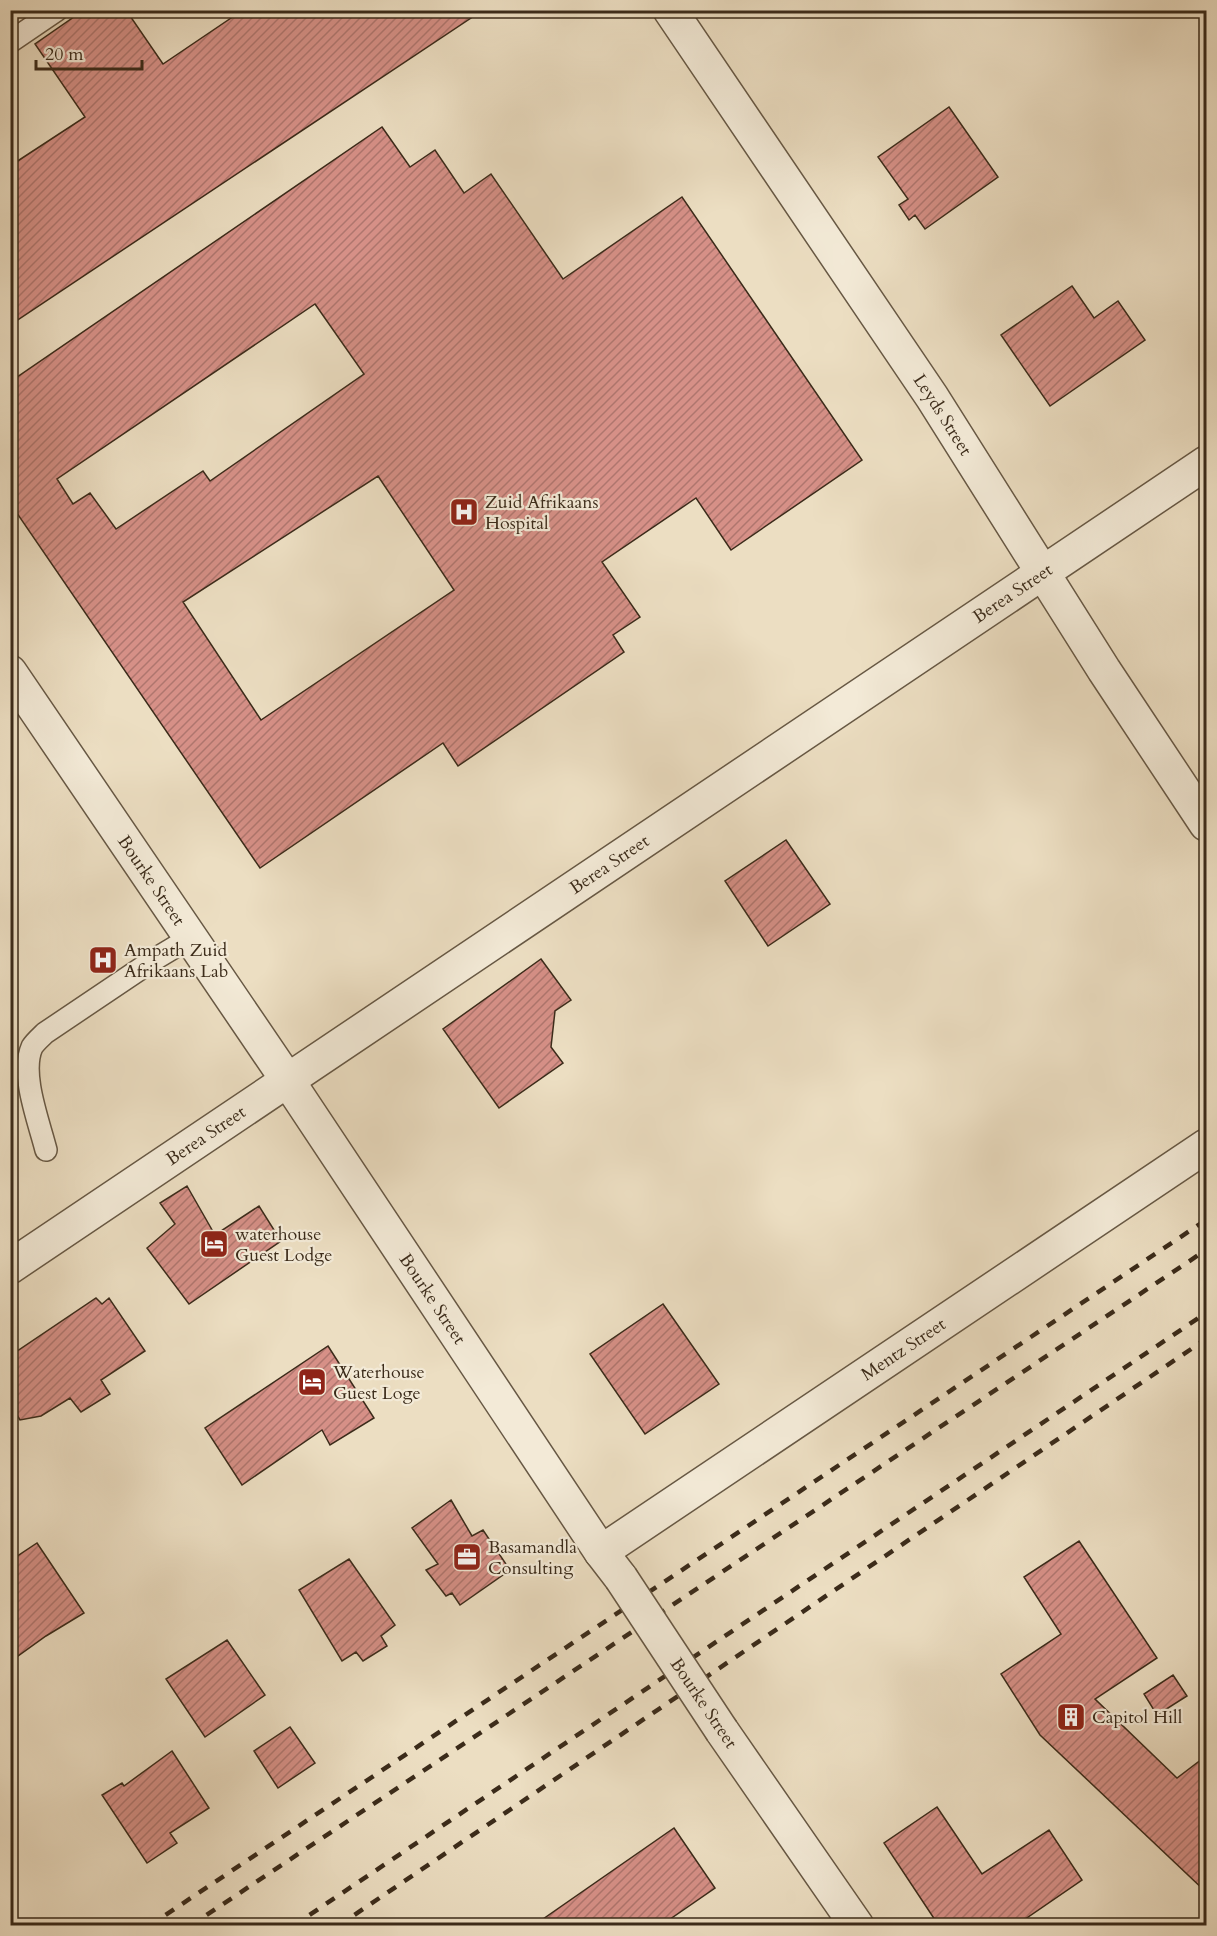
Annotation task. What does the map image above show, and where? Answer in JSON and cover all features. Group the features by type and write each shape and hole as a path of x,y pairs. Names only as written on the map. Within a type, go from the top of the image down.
{"street":[{"name":"Leyds Street","path":"670,10 932,397 1104,670 1206,824"},
{"name":"Berea Street","path":"10,1266 1206,463"},
{"name":"Bourke Street","path":"10,672 288,1081 601,1552 621,1578 722,1731 857,1926"},
{"name":"Mentz Street","path":"601,1552 1206,1146"}],"lane":[{"path":"10,42 57,10"},
{"path":"46,1150 28,1079 28,1061 32,1046 45,1033 190,938"}],"building":[{"path":"84,10 126,10 163,64 243,10 483,10 10,325 10,166 85,117 35,44"},
{"path":"949,107 998,177 925,229 915,215 909,220 899,205 908,199 878,157"},
{"path":"382,127 410,167 435,150 464,193 491,174 563,279 682,197 862,460 731,550 696,498 602,562 640,617 613,635 624,652 458,766 443,743 260,868 10,503 10,382","holes":["315,304 364,374 210,481 203,471 116,529 90,493 73,504 57,479","378,476 454,590 261,720 183,602"]},
{"path":"1072,286 1094,318 1118,301 1145,340 1050,406 1001,335"},
{"path":"786,840 830,904 768,946 725,881"},
{"path":"541,959 571,1000 555,1011 551,1047 563,1063 499,1108 443,1029"},
{"name":"waterhouse Guest Lodge","path":"187,1186 215,1235 259,1206 281,1241 189,1304 147,1248 175,1224 160,1203"},
{"path":"96,1298 102,1304 109,1298 145,1351 101,1380 110,1394 81,1412 70,1398 41,1416 20,1420 10,1403 10,1397 13,1395 10,1392 10,1356"},
{"path":"663,1304 719,1384 645,1434 590,1354"},
{"name":"Waterhouse Guest Loge","path":"328,1346 374,1418 330,1445 322,1430 242,1485 205,1428"},
{"name":"Basamandla Consulting","path":"451,1500 472,1536 483,1530 510,1570 460,1605 452,1593 446,1596 426,1570 438,1564 412,1528"},
{"name":"Capitol Hill","path":"1079,1541 1157,1658 1095,1699 1177,1778 1206,1756 1206,1892 1040,1735 1001,1674 1061,1634 1024,1577"},
{"path":"37,1543 84,1613 11,1661 10,1561"},
{"path":"349,1559 395,1625 381,1636 387,1646 363,1661 356,1652 342,1661 299,1590"},
{"path":"227,1640 265,1695 205,1737 166,1679"},
{"path":"1173,1675 1187,1696 1157,1715 1144,1694"},
{"path":"290,1727 315,1763 278,1788 254,1751"},
{"path":"172,1751 209,1808 170,1833 177,1843 147,1863 102,1795 122,1783 124,1786"},
{"path":"937,1807 982,1874 1049,1830 1082,1880 1015,1926 939,1926 884,1843"},
{"path":"674,1828 715,1888 660,1926 533,1926"}],"railway":[{"path":"149,1926 1206,1220"},
{"path":"190,1926 1206,1250"},
{"path":"293,1926 1206,1313"},
{"path":"338,1926 1206,1339"}],"place":[{"name":"Zuid Afrikaans Hospital","path":"464,512"},
{"name":"Ampath Zuid Afrikaans Lab","path":"103,960"},
{"name":"waterhouse Guest Lodge","path":"214,1244"},
{"name":"Waterhouse Guest Loge","path":"312,1382"},
{"name":"Basamandla Consulting","path":"467,1557"},
{"name":"Capitol Hill","path":"1071,1717"}]}
